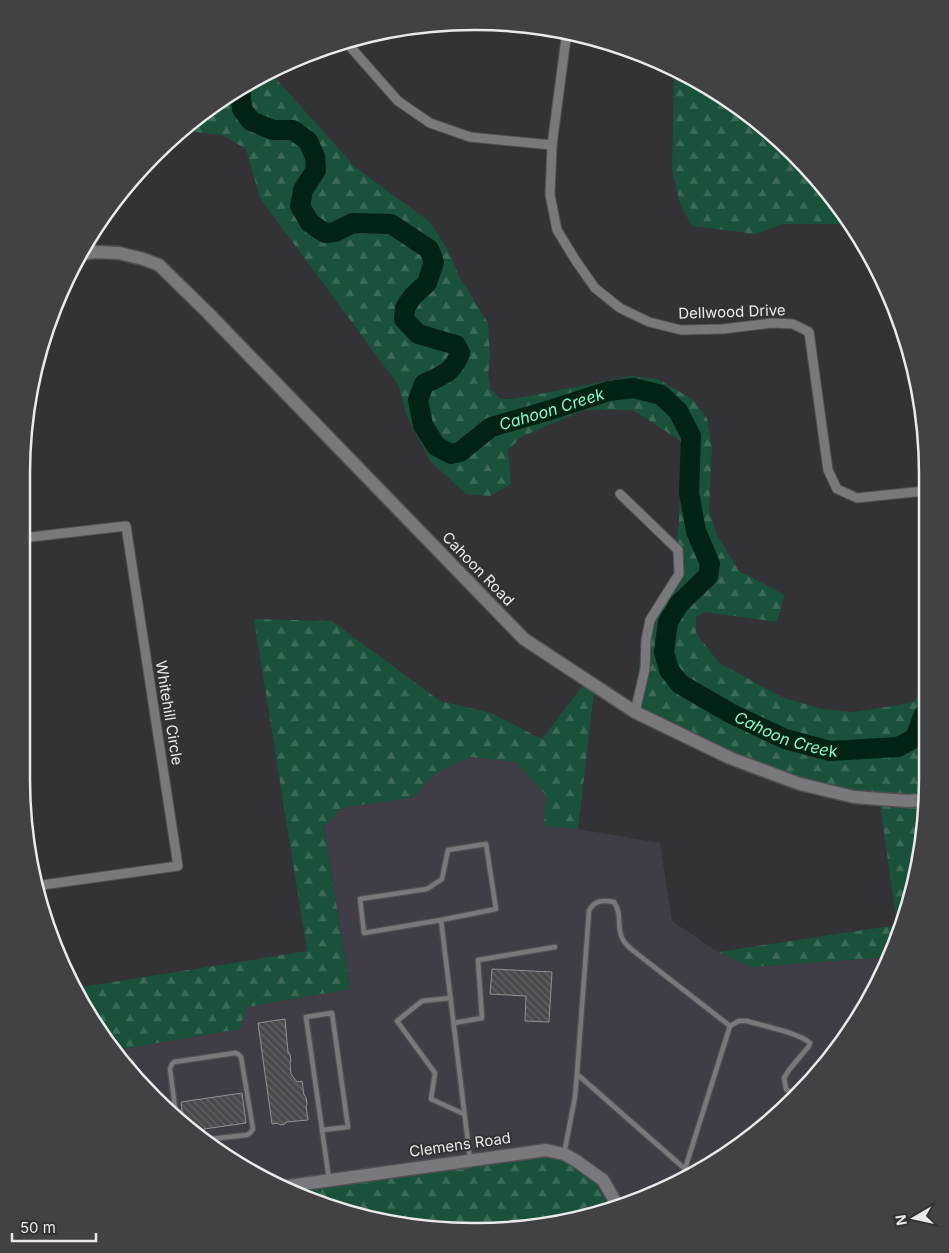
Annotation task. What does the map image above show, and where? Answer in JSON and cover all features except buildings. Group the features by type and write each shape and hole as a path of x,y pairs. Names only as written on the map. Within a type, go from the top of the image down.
{"street":[{"name":"Dellwood Drive","path":"566,40 552,145 550,195 556,230 595,288 620,308 649,322 681,330 723,329 772,323 793,324 809,332 828,470 836,489 857,498 919,492"},
{"path":"351,48 398,102 430,123 470,137 552,145"},
{"name":"Cahoon Road","path":"90,253 119,252 159,265 208,312 524,639 635,712 730,758 800,784 854,797 918,800"},
{"path":"620,494 678,550 679,574 650,620 646,640 645,669 635,712"},
{"name":"Whitehill Circle","path":"30,537 126,526 178,866 43,885"},
{"name":"Clemens Road","path":"295,1185 546,1150 564,1154 603,1180 614,1200"}],"lane":[{"path":"486,844 496,909 441,920 364,932 360,900 427,889 442,879 448,850 486,844"},
{"path":"564,1154 575,1097 589,911 596,902 614,902 618,908 621,936 624,942 730,1026"},
{"path":"441,920 470,1160"},
{"path":"454,1023 482,1018 478,960 555,947"},
{"path":"450,998 422,1001 397,1021 435,1073 431,1098 464,1114"},
{"path":"322,1130 348,1127 332,1013 306,1017 329,1180"},
{"path":"577,1074 685,1169 730,1026 740,1021 747,1021 798,1036 810,1043 784,1078 786,1089 790,1092"},
{"path":"175,1107 170,1069 174,1062 238,1054 241,1057 253,1129 246,1135 217,1140"}],"shaded area":[{"path":"470,757 516,762 547,795 544,826 578,829 660,843 672,921 718,952 751,967 881,958 859,1001 844,1025 809,1072 789,1093 768,1113 721,1148 697,1163 645,1189 622,1197 603,1170 569,1150 543,1145 288,1182 228,1148 181,1113 140,1072 122,1049 240,1029 247,1007 350,989 324,827 342,808 414,797 434,774"}],"green space":[{"path":"275,78 355,167 430,222 449,252 460,278 488,323 490,355 488,374 491,390 501,399 513,399 632,376 658,379 692,399 707,418 712,446 709,510 717,535 739,571 785,595 777,622 705,612 696,617 696,633 719,663 784,698 822,709 852,712 893,706 915,701 919,690 918,808 910,865 904,894 896,918 880,804 840,798 630,714 640,663 644,623 674,573 679,520 682,442 633,410 584,410 521,437 508,450 511,484 490,496 466,494 430,461 406,414 399,386 260,198 246,149 222,135 192,132 228,105"},
{"path":"674,78 721,105 768,140 809,181 841,224 784,224 755,234 692,226 680,204 672,169"},
{"path":"254,619 332,621 440,701 491,713 542,739 583,685 594,692 578,829 544,826 546,795 516,762 470,757 434,774 414,797 342,808 324,827 350,989 247,1007 240,1029 122,1049 82,987 307,951"},
{"path":"893,926 881,958 751,967 718,952"},
{"path":"544,1156 569,1162 599,1184 609,1202 590,1208 533,1219 504,1222 445,1222 416,1219 359,1208 307,1190"}],"waterway":[{"name":"Cahoon Creek","path":"241,97 242,109 251,121 273,130 293,130 308,141 315,157 316,170 303,190 300,206 310,223 325,233 335,232 353,223 391,224 429,249 434,262 427,283 412,297 405,308 404,319 418,334 456,345 460,353 450,369 441,376 424,384 418,400 423,425 436,446 451,454 460,452 491,427 609,391 634,388 661,395 678,411 691,436 689,493 696,531 710,564 708,576 679,604 668,622 664,652 669,670 680,684 730,713 785,739 830,751 898,747 915,738 919,727"}]}
